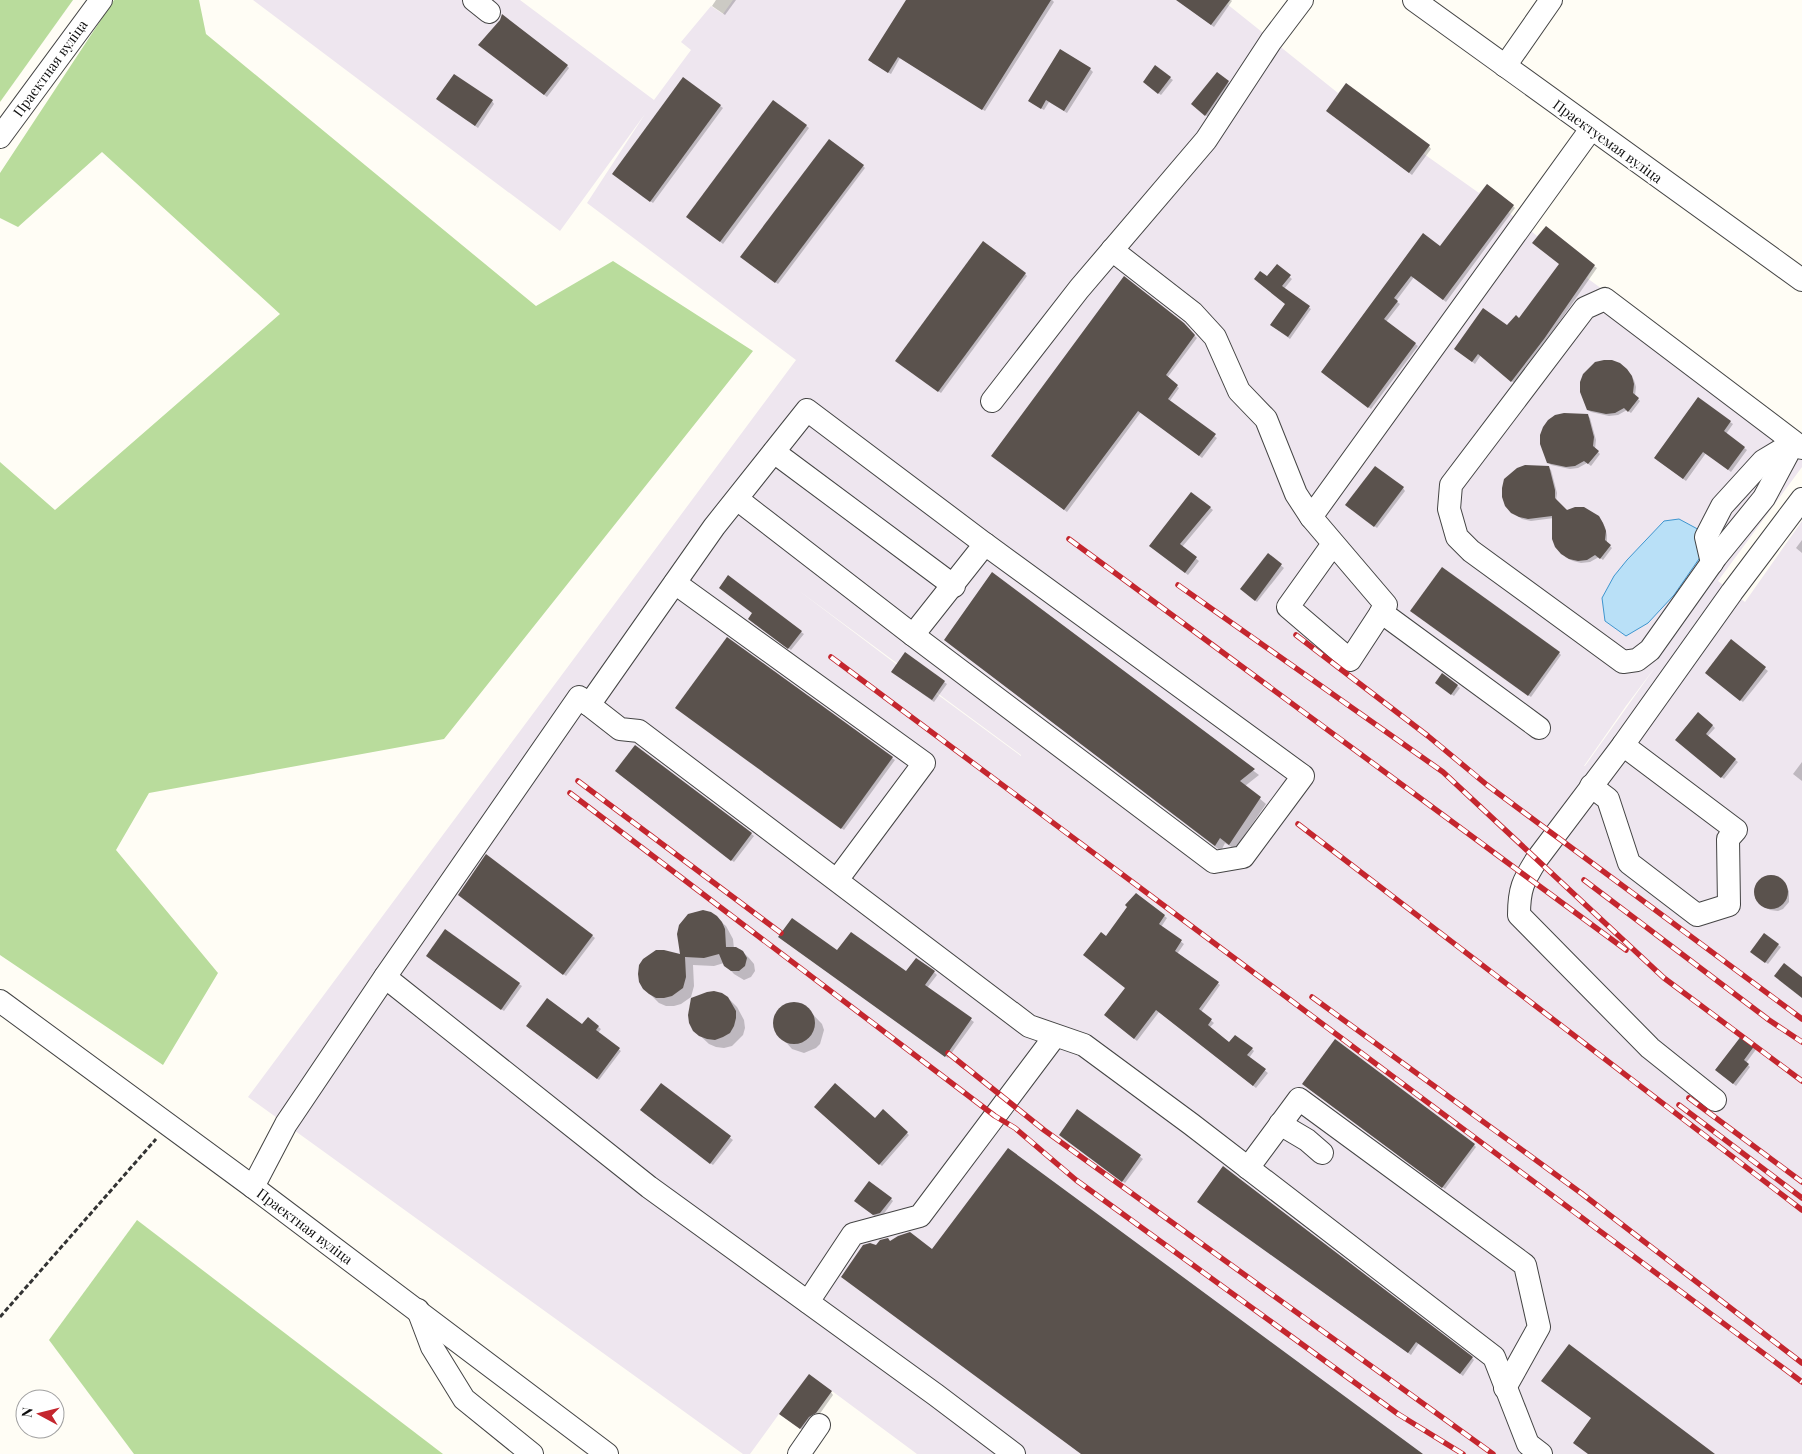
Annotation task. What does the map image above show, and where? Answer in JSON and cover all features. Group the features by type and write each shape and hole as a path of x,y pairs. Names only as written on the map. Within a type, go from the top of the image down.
{"street":[{"name":"Праектная вуліца","path":"0,137 101,0"},
{"path":"992,401 1079,289 1206,140 1270,41 1302,0"},
{"name":"Праектуемая вуліца","path":"1414,0 1802,280"},
{"path":"1505,66 1551,0"},
{"path":"1311,517 1591,129"},
{"path":"1112,250 1193,313 1215,337 1239,391 1266,419 1296,494 1311,517 1386,605 1350,660 1288,607 1333,544"},
{"path":"1606,299 1798,445 1763,461 1722,506 1706,537 1712,563 1650,650 1637,660 1623,662 1471,551 1457,537 1449,509 1451,485 1585,308 1606,299"},
{"path":"589,705 714,527 737,498 774,452 807,410 985,544 1303,776 1243,857 1214,862 913,635 737,498"},
{"path":"774,452 954,586"},
{"path":"1715,1100 1650,1048 1519,915 1519,896 1526,877 1537,859 1623,745 1732,592 1802,499"},
{"path":"913,635 954,586 985,544"},
{"path":"675,583 924,763 837,880"},
{"path":"1381,612 1538,728"},
{"path":"253,1187 286,1124 385,977 579,697 620,729 639,731 1028,1026 1084,1045 1494,1357 1528,1444 1541,1454"},
{"path":"1591,786 1608,799 1629,862 1698,915 1729,905 1728,839 1736,830 1623,745"},
{"path":"385,977 649,1187 936,1395 1014,1454"},
{"name":"Праектная вуліца","path":"0,1001 169,1124 178,1133 418,1310 605,1453"},
{"path":"808,1302 853,1234 920,1216 1055,1036"},
{"path":"1248,1168 1299,1099 1525,1265 1539,1327 1506,1388"},
{"path":"1280,1124 1307,1140 1322,1153"},
{"path":"418,1310 432,1347 464,1399 532,1454"},
{"path":"799,1454 819,1425"}],"path":[{"path":"0,1317 169,1124"}],"shaded area":[{"path":"253,0 520,0 654,100 691,50 681,42 711,6 723,14 733,0 1230,0 1227,4 1338,93 1346,83 1430,145 1424,154 1479,193 1487,184 1514,205 1508,212 1537,236 1546,226 1595,265 1587,278 1802,436 1802,467 1718,581 1745,602 1802,521 1802,1454 917,1454 832,1391 803,1431 779,1414 750,1454 743,1454 248,1097 796,360 587,203 645,114 560,231","holes":["798,590 1021,755 1021,756 896,664","1656,666 1585,766 1584,766 1626,706"]}],"green space":[{"path":"0,0 73,0 0,102"},
{"path":"114,0 199,0 206,34 536,306 613,261 753,351 444,739 149,793 116,850 218,973 163,1065 0,955 0,462 55,510 280,314 102,152 18,227 0,218 0,173"},
{"path":"137,1220 443,1454 134,1454 49,1340"}],"water":[{"path":"1679,519 1705,533 1701,556 1674,595 1648,623 1626,636 1605,621 1602,598 1614,576 1664,521"}],"building":[{"path":"906,0 1051,0 982,110 898,57 888,73 868,60"},
{"path":"1176,0 1230,0 1211,25"},
{"path":"502,14 568,65 544,95 478,45 500,20"},
{"path":"1060,49 1091,68 1064,111 1046,100 1041,109 1028,101"},
{"path":"1155,65 1171,77 1158,94 1143,82"},
{"path":"1217,72 1229,81 1205,116 1191,104"},
{"path":"454,74 493,100 475,126 436,99"},
{"path":"683,77 721,105 650,202 612,174"},
{"path":"1346,83 1430,145 1409,173 1326,111"},
{"path":"773,100 807,125 720,242 686,217"},
{"path":"829,139 864,165 775,283 740,257"},
{"path":"1487,184 1514,205 1443,300 1411,276 1394,298 1398,301 1384,319 1416,343 1368,408 1321,372 1423,233 1440,246"},
{"path":"1546,226 1595,265 1544,339 1511,382 1478,354 1472,362 1454,349 1483,308 1507,325 1516,315 1519,318 1559,264 1532,243"},
{"path":"983,241 1026,273 938,392 895,361"},
{"path":"1277,264 1291,275 1282,286 1310,306 1288,337 1270,325 1285,304 1254,279 1260,271 1267,276"},
{"path":"1124,276 1184,323 1195,335 1166,375 1178,385 1168,399 1216,434 1199,456 1138,411 1064,510 991,456"},
{"path":"1604,360 1620,363 1632,376 1634,384 1633,393 1639,398 1628,412 1624,408 1615,413 1606,414 1587,410 1580,392 1580,382 1583,374 1595,362"},
{"path":"1698,397 1731,421 1724,431 1745,447 1728,470 1703,452 1683,479 1654,458"},
{"path":"1564,413 1588,414 1594,437 1593,446 1599,451 1588,464 1584,461 1575,466 1566,467 1547,463 1540,444 1540,435 1548,420 1555,415"},
{"path":"1525,465 1549,466 1555,498 1567,510 1575,507 1584,507 1599,516 1606,531 1605,540 1611,545 1600,559 1595,555 1587,560 1569,559 1555,547 1552,539 1552,516 1528,519 1511,513 1505,506 1502,497 1504,479 1517,468"},
{"path":"1375,466 1404,487 1374,527 1345,505"},
{"path":"1191,492 1211,507 1180,544 1197,557 1185,573 1149,546"},
{"path":"1268,553 1282,564 1255,601 1240,589"},
{"path":"1442,567 1560,652 1528,696 1410,611"},
{"path":"992,572 1255,769 1240,781 1261,797 1229,845 1220,838 1215,846 944,640"},
{"path":"728,575 802,631 788,649 748,619 752,613 719,588"},
{"path":"727,637 893,757 841,829 675,708"},
{"path":"1731,639 1766,667 1740,701 1705,673"},
{"path":"905,652 945,681 932,700 891,672"},
{"path":"1442,673 1458,685 1451,695 1435,683"},
{"path":"1698,712 1713,725 1706,734 1736,759 1721,778 1675,740"},
{"path":"635,745 752,833 731,861 615,771"},
{"path":"486,854 593,935 563,975 458,895"},
{"path":"1771,875 1783,880 1788,892 1783,904 1771,909 1759,904 1754,892 1759,880"},
{"path":"1136,893 1165,915 1159,924 1182,940 1175,951 1219,982 1199,1009 1212,1019 1208,1025 1229,1042 1235,1035 1253,1048 1247,1055 1266,1069 1253,1086 1156,1010 1134,1039 1104,1015 1125,988 1083,955 1101,932 1106,936 1127,907 1125,905"},
{"path":"703,910 711,912 722,922 725,929 726,947 736,947 743,951 747,958 745,966 739,971 731,971 724,966 719,954 704,958 685,957 686,977 683,988 672,996 664,998 656,998 649,994 639,982 639,965 643,959 656,950 680,954 677,934 679,925 688,914"},
{"path":"792,918 837,950 851,932 906,971 916,958 935,971 925,985 972,1018 945,1057 778,937"},
{"path":"445,929 520,983 501,1010 426,956"},
{"path":"1764,933 1779,944 1765,963 1750,952"},
{"path":"1784,963 1802,977 1802,998 1774,976"},
{"path":"714,991 728,997 736,1011 734,1026 730,1033 715,1040 699,1036 693,1031 688,1015 691,998"},
{"path":"547,998 582,1024 588,1017 599,1026 596,1030 620,1048 597,1079 526,1026"},
{"path":"798,1002 806,1005 812,1011 815,1023 812,1035 806,1041 790,1044 782,1041 776,1035 773,1019 776,1011 782,1005"},
{"path":"1742,1035 1755,1045 1744,1060 1749,1064 1733,1084 1715,1070"},
{"path":"1335,1039 1475,1144 1442,1188 1302,1084"},
{"path":"661,1083 731,1136 710,1164 640,1110"},
{"path":"835,1083 875,1118 883,1109 908,1132 879,1165 814,1107"},
{"path":"1077,1109 1141,1155 1122,1182 1059,1135"},
{"path":"1008,1148 1423,1454 1081,1454 841,1277 863,1245 870,1243 876,1245 880,1240 888,1238 890,1241 910,1232 932,1249"},
{"path":"1223,1166 1473,1357 1460,1374 1416,1342 1408,1353 1197,1202"},
{"path":"869,1181 892,1198 880,1213 873,1215 854,1201"},
{"path":"1569,1344 1715,1454 1588,1454 1573,1443 1591,1418 1541,1381"},
{"path":"809,1374 832,1391 816,1413 809,1417 800,1429 779,1414"}],"railway":[{"path":"1069,539 1626,950"},
{"path":"1178,585 1443,772 1664,978 1802,1081"},
{"path":"1296,635 1428,736 1487,785 1802,1019"},
{"path":"831,657 1802,1382"},
{"path":"578,781 781,933"},
{"path":"570,793 995,1116 1015,1128 1076,1180 1398,1414 1463,1454"},
{"path":"1298,824 1802,1210"},
{"path":"1584,880 1769,1020 1802,1042"},
{"path":"1312,997 1581,1193 1802,1363"},
{"path":"948,1053 1044,1130 1493,1454"},
{"path":"1689,1098 1802,1182"},
{"path":"1679,1105 1802,1198"}]}
